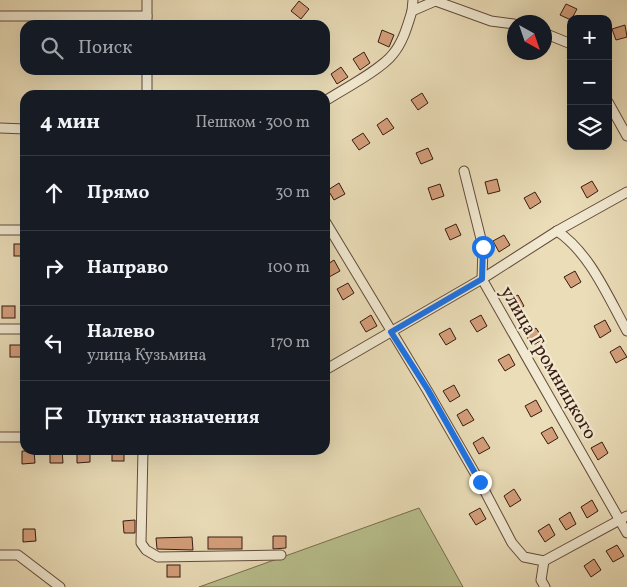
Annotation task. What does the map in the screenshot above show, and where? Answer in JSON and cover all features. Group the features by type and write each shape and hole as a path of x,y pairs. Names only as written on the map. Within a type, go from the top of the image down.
{"street":[{"path":"147,0 147,20"},
{"path":"330,98 393,56 405,35 413,0"},
{"path":"412,11 434,1 491,21 507,23"},
{"path":"0,16 118,20"},
{"path":"552,36 567,42"},
{"path":"147,75 147,90"},
{"path":"610,105 627,136"},
{"path":"0,128 20,129"},
{"name":"улица Громницкого","path":"464,171 483,247 482,279 623,518 627,533"},
{"path":"330,367 482,279 557,231 627,192"},
{"path":"330,229 428,390 476,474 512,544 524,557 544,561 623,518"},
{"path":"0,230 20,230"},
{"path":"557,231 570,240 592,269 627,331"},
{"path":"0,329 20,329"},
{"path":"0,437 20,437"},
{"path":"143,455 141,543 146,550 158,557 281,555"},
{"path":"0,555 18,555 60,587"},
{"path":"544,561 541,580 545,587"}],"green space":[{"path":"419,508 463,587 199,587"}],"building":[{"path":"299,1 309,9 301,19 291,11"},
{"path":"566,4 577,9 574,15 567,15 567,18 560,15"},
{"path":"625,25 627,37 616,40 612,29"},
{"path":"382,30 394,35 389,47 378,42"},
{"path":"364,52 370,63 360,70 353,59"},
{"path":"341,67 348,77 337,84 331,74"},
{"path":"422,93 428,103 418,110 411,100"},
{"path":"387,118 394,128 383,135 377,125"},
{"path":"363,133 370,143 359,150 352,140"},
{"path":"428,148 433,159 421,164 416,153"},
{"path":"497,179 500,191 488,194 485,182"},
{"path":"592,181 598,191 587,198 581,187"},
{"path":"339,183 345,194 334,200 330,193 330,189"},
{"path":"440,184 444,196 432,200 428,188"},
{"path":"535,192 541,202 530,209 524,198"},
{"path":"456,224 461,235 450,240 445,229"},
{"path":"504,235 510,245 499,252 493,241"},
{"path":"14,244 20,244 20,256 14,256"},
{"path":"334,260 340,271 330,276 330,263"},
{"path":"575,271 581,282 571,288 564,277"},
{"path":"348,283 354,293 343,300 337,289"},
{"path":"518,295 524,306 514,313 507,301"},
{"path":"2,306 15,306 15,318 2,318"},
{"path":"371,315 377,326 366,332 360,322"},
{"path":"481,315 487,326 477,332 470,321"},
{"path":"605,320 611,331 600,338 594,326"},
{"path":"450,328 456,339 446,345 439,334"},
{"path":"536,328 543,339 532,346 526,335"},
{"path":"10,345 20,345 20,357 10,357"},
{"path":"620,346 627,357 616,363 610,352"},
{"path":"509,354 515,365 505,371 498,360"},
{"path":"454,385 460,396 450,402 443,391"},
{"path":"536,400 542,411 531,417 525,406"},
{"path":"467,409 474,420 463,426 457,415"},
{"path":"552,427 558,438 548,444 541,433"},
{"path":"483,437 490,448 479,454 473,443"},
{"path":"602,442 608,453 598,460 591,448"},
{"path":"22,455 34,455 35,463 22,464"},
{"path":"50,455 62,455 63,463 50,463"},
{"path":"77,455 90,455 90,462 77,463"},
{"path":"112,455 124,455 124,461 112,461"},
{"path":"514,489 521,500 510,507 504,496"},
{"path":"592,500 598,511 587,518 581,507"},
{"path":"480,508 486,519 476,525 469,514"},
{"path":"570,512 576,524 566,530 559,519"},
{"path":"135,520 135,533 124,533 123,521"},
{"path":"549,524 555,535 545,542 538,531"},
{"path":"23,529 35,529 36,541 23,542"},
{"path":"273,536 286,536 286,548 273,549"},
{"path":"192,537 193,550 157,549 156,538"},
{"path":"208,537 242,537 242,549 208,549"},
{"path":"617,545 624,556 613,562 606,551"},
{"path":"594,559 601,570 591,577 584,566"},
{"path":"167,565 180,565 180,577 167,577"}],"route":[{"path":"480,482 428,390 391,332 482,279 483,247"}]}
